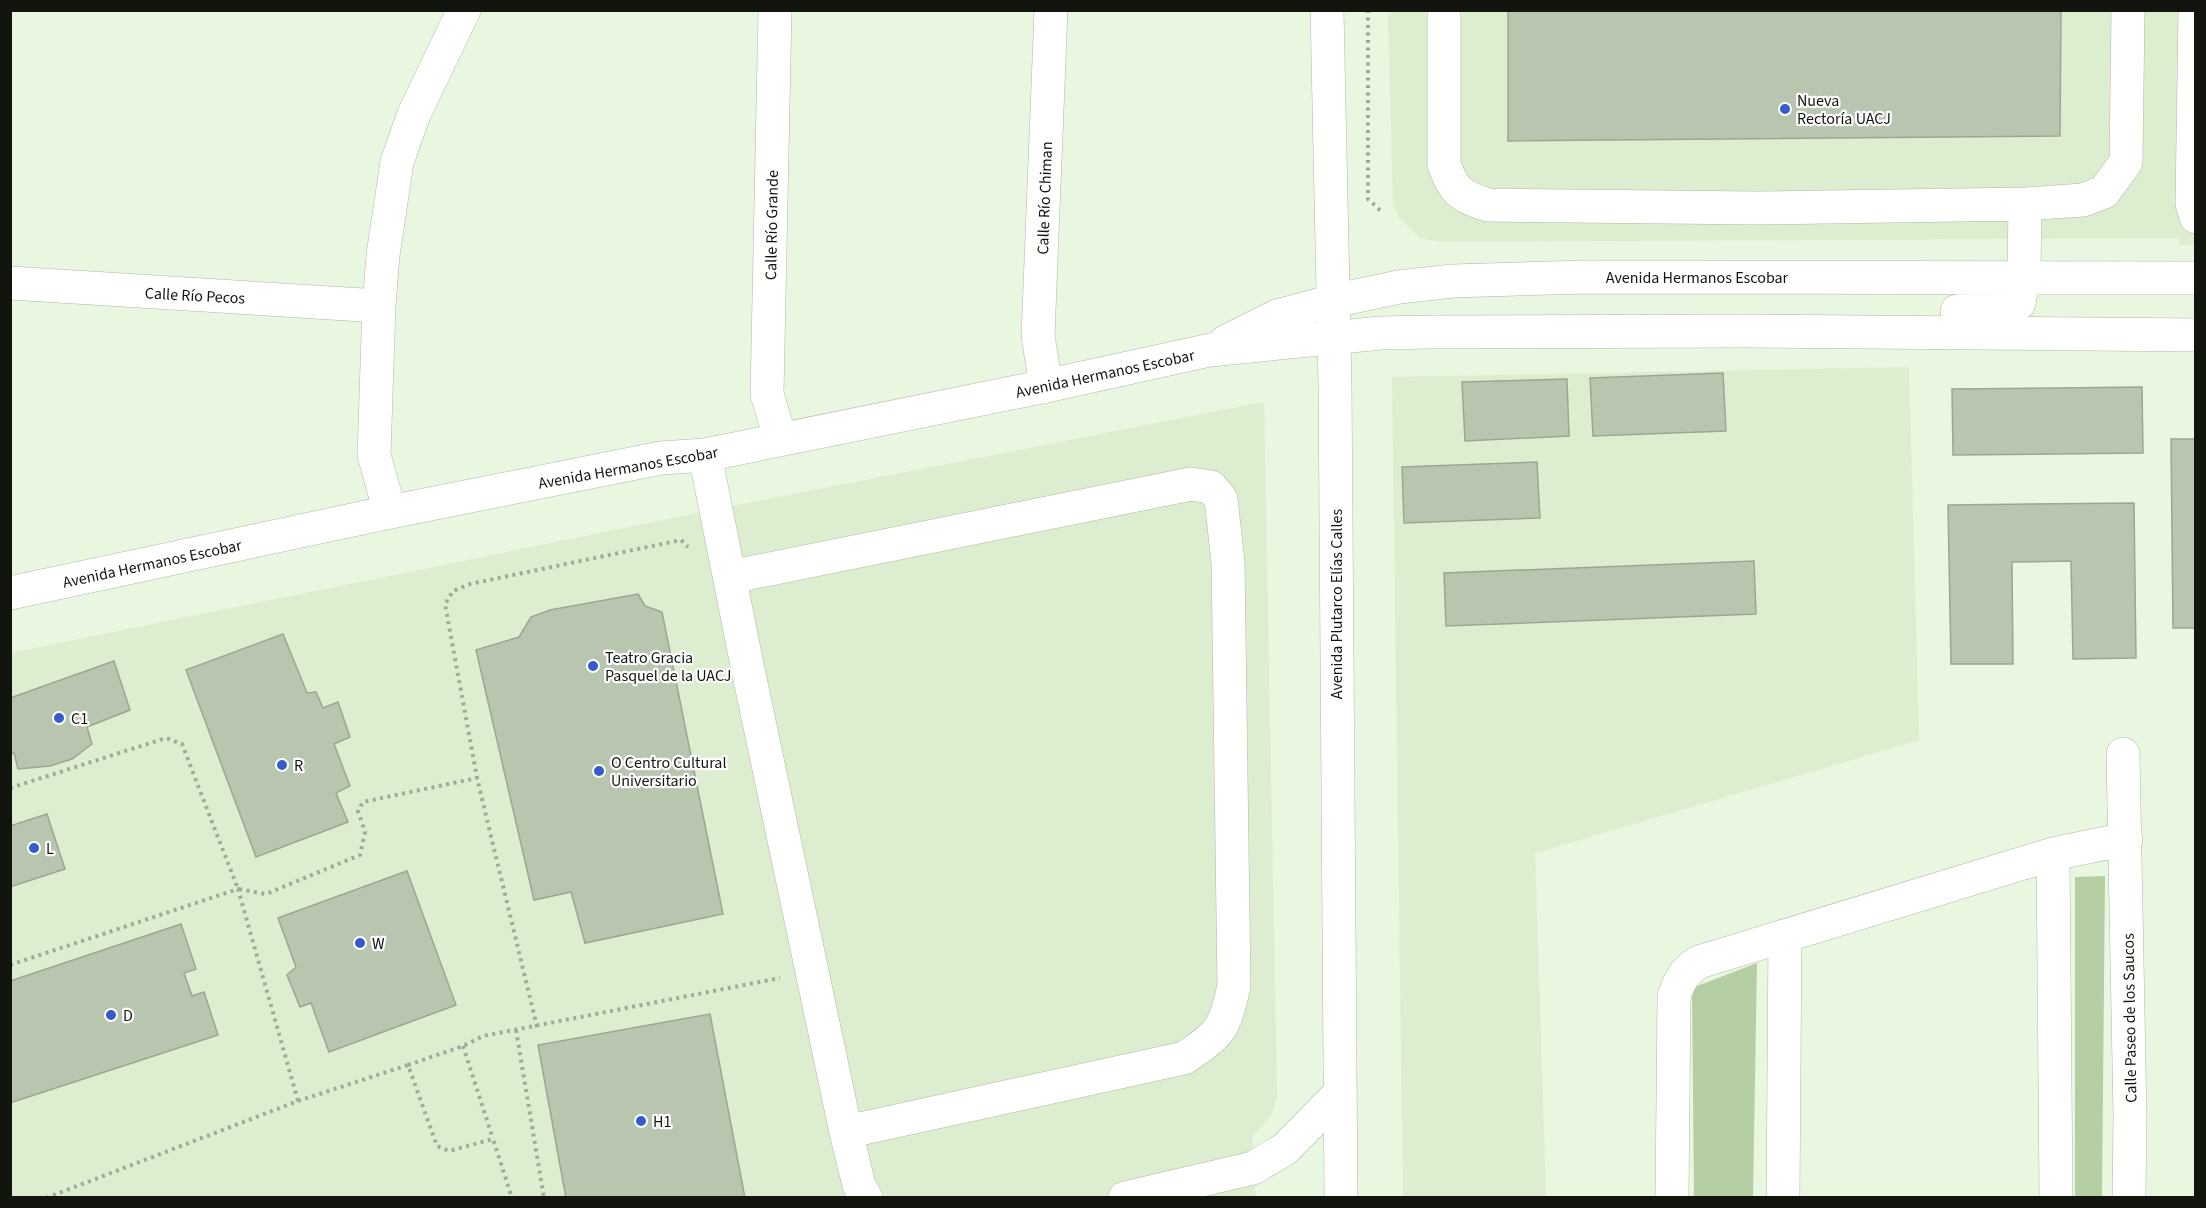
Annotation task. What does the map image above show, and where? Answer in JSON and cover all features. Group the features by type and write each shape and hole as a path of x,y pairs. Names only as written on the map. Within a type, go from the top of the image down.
{"main road":[{"path":"390,512 374,455 383,255 397,162 414,114 464,10"},
{"name":"Calle Río Grande","path":"775,10 767,394 780,438"},
{"name":"Calle Río Chiman","path":"1046,386 1038,336 1052,10"},
{"name":"Avenida Plutarco Elías Calles","path":"1327,10 1334,337 1338,1095 1341,1197"},
{"path":"1444,10 1444,164 1451,184 1464,196 1487,205 1757,208 2025,204 2083,200 2104,192 2126,162 2128,10"},
{"path":"2195,10 2192,204 2196,217"},
{"path":"1738,331 1768,313 2001,310 2019,303 2025,277 2025,204"},
{"name":"Avenida Hermanos Escobar","path":"1210,350 1277,316 1399,287 1465,280 1585,277 2196,278"},
{"name":"Calle Río Pecos","path":"10,284 379,306"},
{"name":"Avenida Hermanos Escobar","path":"10,592 390,512 661,458 705,455 1046,386 1210,350 1279,345 1381,333 1431,332 1738,331 2196,335"},
{"path":"705,455 846,1132 859,1185 866,1197"},
{"path":"730,577 1191,484 1211,487 1221,500 1228,562 1234,986 1227,1015 1217,1034 1184,1058 846,1132"},
{"name":"Calle Paseo de los Saucos","path":"2123,754 2126,838 2129,1197"},
{"path":"1672,1197 1674,998 1679,980 1688,969 1699,962 2053,854 2126,838"},
{"path":"2053,854 2056,1197"},
{"path":"1783,1197 1785,936"},
{"path":"1125,1197 1253,1168 1286,1149 1338,1095"}],"path":[{"path":"1368,10 1368,199 1381,211"},
{"path":"537,1027 477,778 445,604 453,591 470,584 681,540"},
{"path":"10,788 166,738 182,744 238,889 298,1101"},
{"path":"10,965 238,889 266,894 360,855 365,832 358,811 363,802 477,778"},
{"path":"46,1197 298,1101 463,1046 483,1036 785,977"},
{"path":"516,1030 544,1197"},
{"path":"463,1046 512,1197"},
{"path":"408,1065 437,1146 449,1151 493,1139"}],"shaded area":[{"name":"Nueva Rectoría UACJ","path":"1394,10 2195,11 2195,245 2179,245 2179,238 1442,242 1420,238 1399,217 1393,203 1388,15"},
{"path":"1909,367 1919,740 1535,853 1546,1197 1403,1197 1392,377"},
{"path":"1264,402 1277,1097 1271,1116 1252,1137 1256,1197 11,1198 11,653 728,507"},
{"path":"2105,876 2102,1197 2075,1197 2075,877"},
{"path":"1757,963 1753,1197 1694,1197 1692,988"}],"building":[{"name":"Nueva Rectoría UACJ","path":"1508,10 2061,10 2060,136 1508,141"},
{"path":"1723,373 1726,431 1593,436 1590,378"},
{"path":"1567,379 1569,436 1465,441 1462,382"},
{"path":"2142,387 2143,453 1953,455 1952,389"},
{"path":"2171,439 2196,439 2196,628 2173,628"},
{"path":"1537,462 1540,518 1404,523 1402,467"},
{"path":"2134,503 2136,658 2073,659 2071,561 2012,562 2013,664 1951,664 1948,505"},
{"path":"1754,561 1756,614 1446,626 1444,573"},
{"name":"O Centro Cultural Universitario","path":"638,594 645,606 662,612 723,914 585,943 571,892 534,900 476,650 519,637 531,617 550,610"},
{"name":"R","path":"283,634 307,693 316,692 323,708 338,702 350,737 334,744 350,786 336,793 348,822 256,857 186,670"},
{"name":"C1","path":"114,661 130,710 87,727 92,744 72,759 50,766 18,769 14,753 10,754 10,698"},
{"name":"L","path":"47,814 65,869 10,887 10,826"},
{"name":"W","path":"407,871 456,1005 329,1052 311,1003 300,1007 287,975 296,967 278,918"},
{"name":"D","path":"181,924 196,969 184,973 192,996 204,992 218,1035 10,1103 10,981"},
{"name":"H1","path":"710,1014 745,1198 566,1198 538,1045"}],"place":[{"name":"Nueva Rectoría UACJ","path":"1785,109"},
{"name":"Teatro Gracia Pasquel de la UACJ","path":"593,666"},
{"name":"C1","path":"59,718"},
{"name":"R","path":"282,765"},
{"name":"O Centro Cultural Universitario","path":"599,771"},
{"name":"L","path":"34,848"},
{"name":"W","path":"360,943"},
{"name":"D","path":"111,1015"},
{"name":"H1","path":"641,1121"}]}
